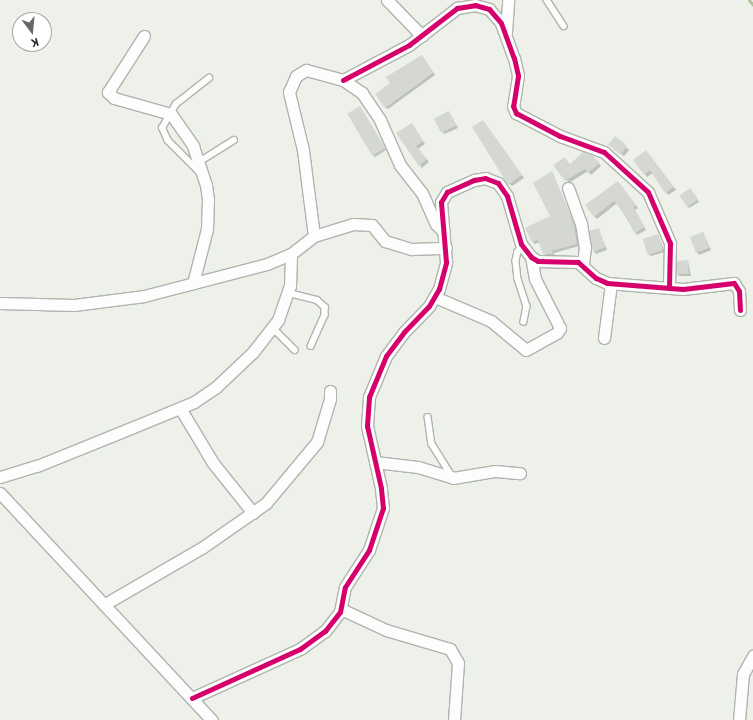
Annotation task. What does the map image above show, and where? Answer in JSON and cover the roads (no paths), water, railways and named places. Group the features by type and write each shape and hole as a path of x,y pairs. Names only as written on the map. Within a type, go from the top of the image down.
{"street":[{"path":"387,0 422,36"},
{"path":"506,32 508,0"},
{"path":"343,80 422,36 450,12 467,4 489,9 496,14 506,32 517,70 513,106 516,113 560,136 599,148 618,162 648,192 670,243 672,260 669,288"},
{"path":"144,36 108,92 114,98 168,113 187,134 204,177 208,200 207,229 193,283"},
{"path":"314,236 303,150 289,88 296,76 306,70 343,80 356,87 369,102 400,164 422,193 439,228 445,233"},
{"path":"192,698 300,649 325,631 341,609 345,587 366,555 381,518 382,497 366,416 369,397 378,371 404,332 435,297 444,274 446,248 442,198 453,187 485,178 498,183 508,196 523,247 531,257 535,279 560,328 557,333 526,350 491,321 435,297"},
{"path":"568,188 581,223 585,248 583,264"},
{"path":"0,303 89,304 144,296 250,269 291,254 314,236 342,226 364,223 372,225 385,241 405,247 446,248"},
{"path":"0,477 37,466 180,408 216,387 272,328 289,293 291,254"},
{"path":"531,257 550,262 570,261 583,264 596,278 611,283 669,288 693,288 734,283 739,291 740,310"},
{"path":"604,338 611,283"},
{"path":"105,604 204,547 253,513 287,481 317,442 330,399 330,391"},
{"path":"180,408 213,463 253,513"},
{"path":"375,462 418,467 453,478 495,471 520,473"},
{"path":"0,493 212,720"},
{"path":"341,609 386,630 450,649 458,664 454,720"},
{"path":"739,720 743,674 753,656"}],"lane":[{"path":"547,0 564,26"},
{"path":"204,177 164,137 162,128 168,113 176,104 209,78"},
{"path":"199,162 234,140"},
{"path":"523,247 518,252 516,261 518,279 527,306 524,322"},
{"path":"289,293 317,300 325,307 325,315 311,346"},
{"path":"272,328 295,350"},
{"path":"428,417 432,444 453,478"}],"waterway":[{"path":"749,0 753,5"}]}
